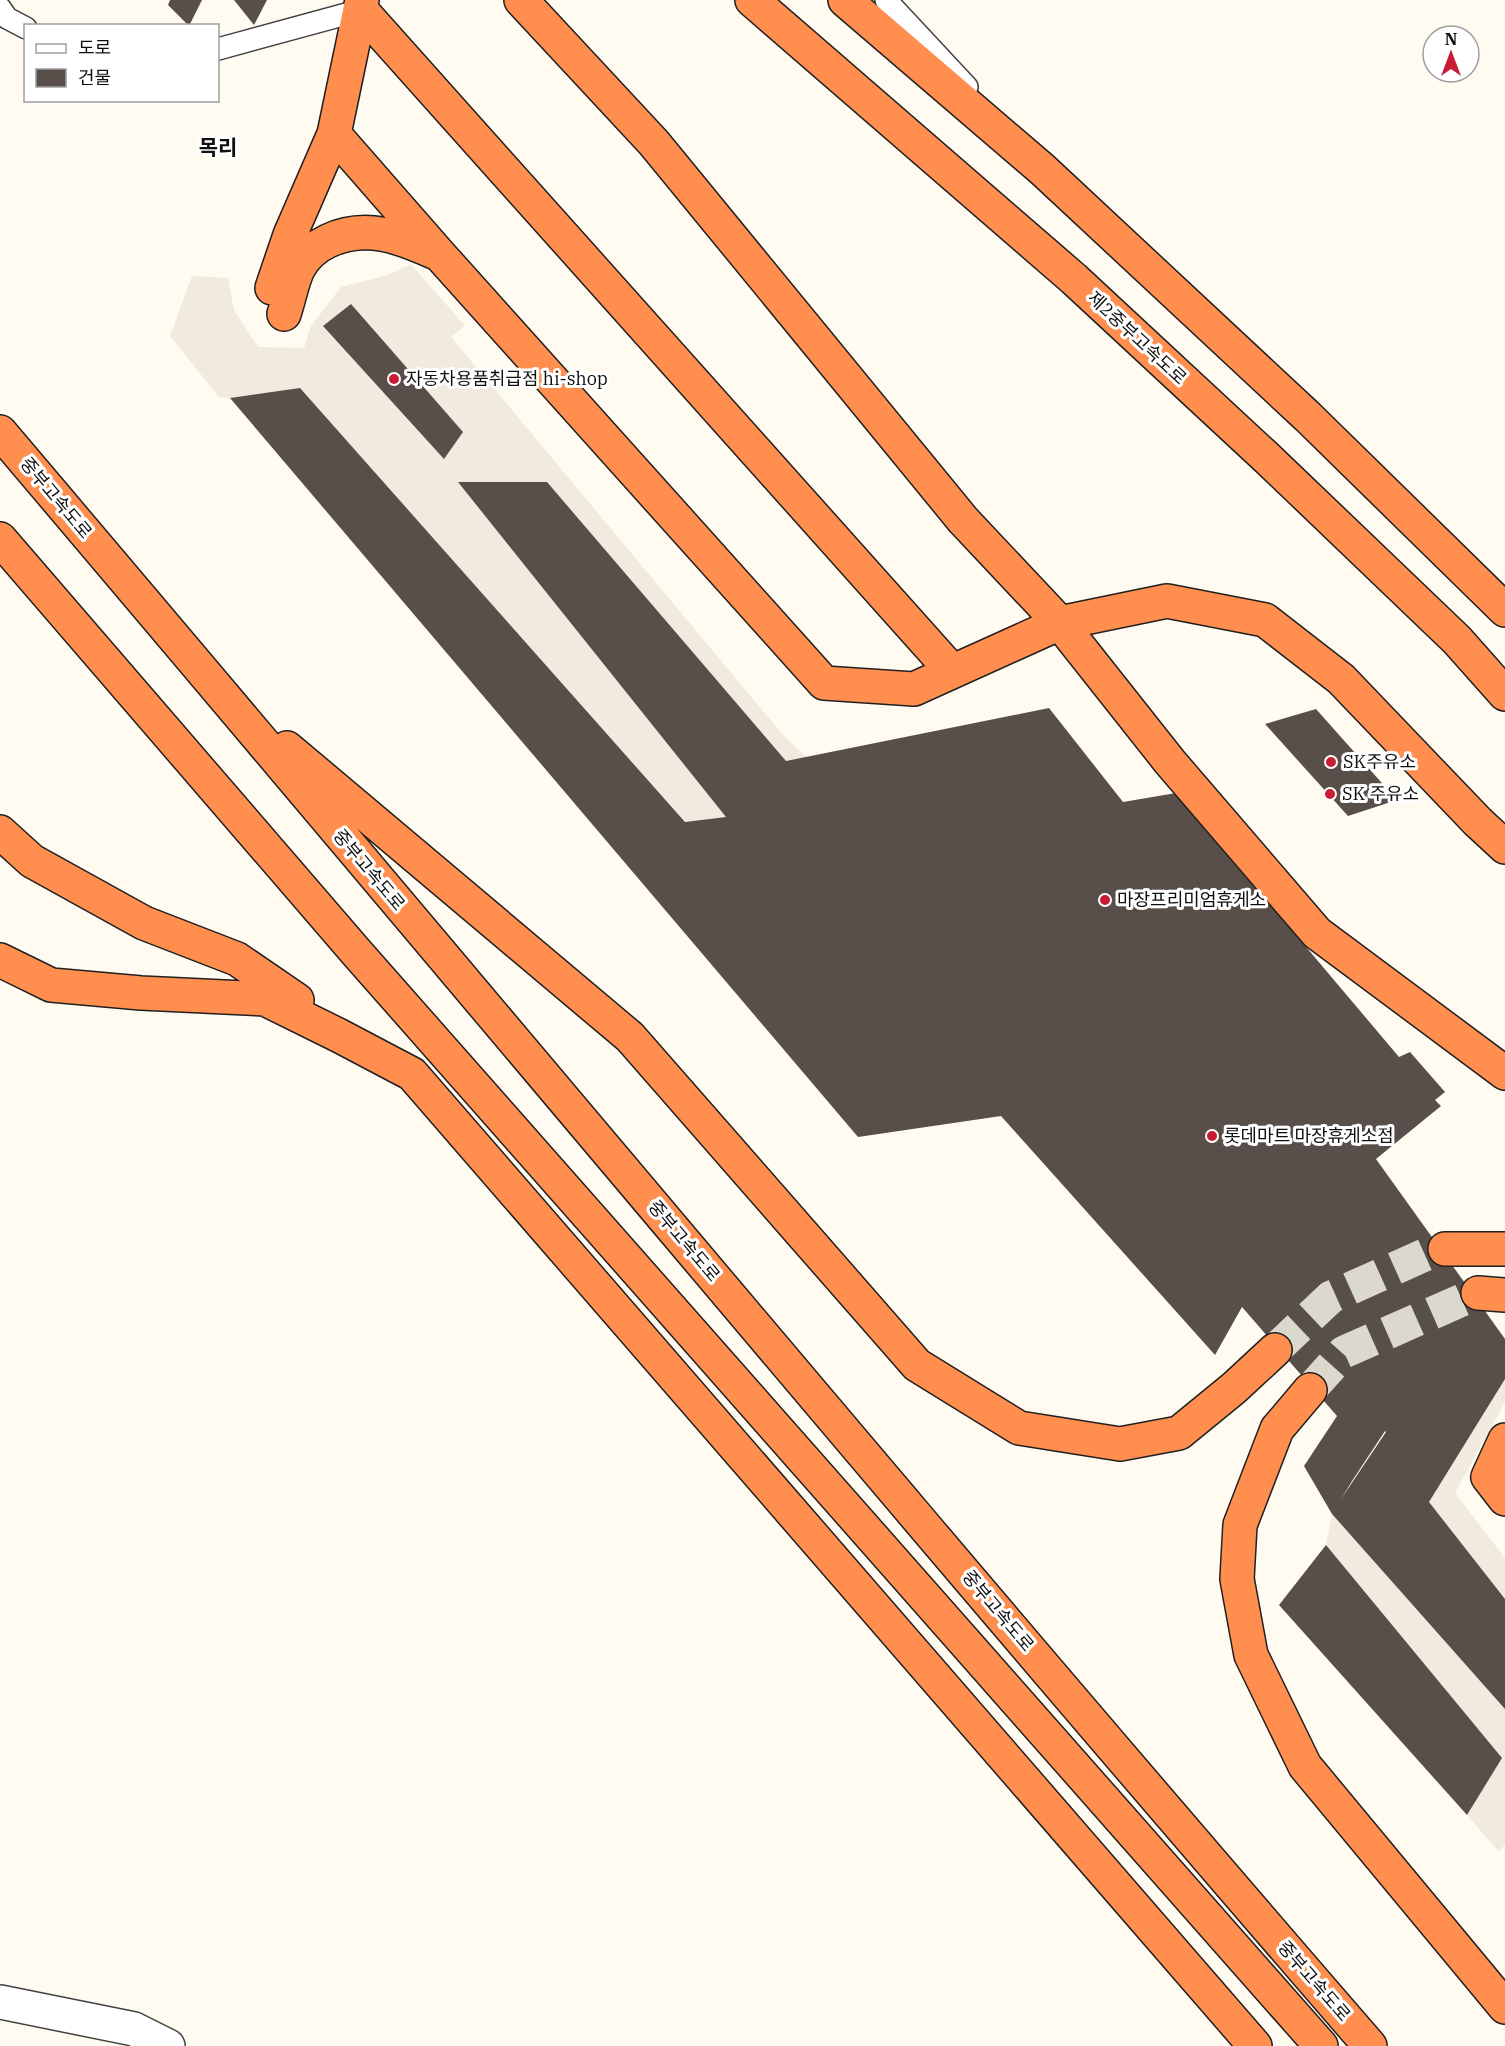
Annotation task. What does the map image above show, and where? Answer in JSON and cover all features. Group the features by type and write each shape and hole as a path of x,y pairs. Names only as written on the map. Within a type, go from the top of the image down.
{"highway":[{"path":"521,0 654,143 963,520 1060,623 1170,762 1317,933 1505,1074"},
{"name":"제2중부고속도로","path":"752,0 1074,279 1268,459 1440,624 1505,694"},
{"path":"845,0 1042,169 1308,417 1505,610"},
{"path":"362,5 952,671"},
{"path":"362,5 334,134 290,235 273,314 299,268 315,247 342,234 368,231 404,239 439,254"},
{"path":"334,134 824,683 914,689 1060,623 1167,601 1265,620 1341,679 1478,822 1505,847"},
{"name":"중부고속도로","path":"0,432 422,933 1370,2046"},
{"name":"중부고속도로","path":"0,539 365,962 1321,2046"},
{"path":"221,692 630,1037 917,1365 1019,1428 1120,1444 1179,1433 1234,1388 1275,1350"},
{"path":"0,832 32,861 144,923 237,959 393,1064"},
{"path":"0,960 51,985 141,993 265,999 412,1074 1255,2046"},
{"path":"1445,1250 1505,1250"},
{"path":"1310,1390 1277,1429 1240,1526 1237,1579 1251,1655 1305,1766 1505,2007"},
{"path":"1505,1440 1488,1477 1505,1499"}],"street":[{"path":"0,2002 134,2029 168,2046"}],"lane":[{"path":"886,0 1042,169"},
{"path":"219,49 362,5"},
{"path":"0,8 7,18 24,27"}],"shaded area":[{"path":"411,264 465,326 451,337 783,735 806,757 786,761 547,482 459,482 726,817 685,822 300,388 230,398 219,397 170,336 192,276 228,278 234,310 258,347 304,348 311,326 341,287 388,275"},
{"path":"1505,1379 1505,1402 1455,1493 1505,1558 1505,1599 1429,1502"},
{"path":"1332,1514 1505,1709 1505,1844 1499,1852 1467,1815 1499,1755 1326,1545"}],"building":[{"path":"170,0 202,0 190,24 187,24 168,5"},
{"path":"234,0 267,0 254,25"},
{"name":"자동차용품취급점 hi-shop","path":"351,304 463,432 444,459 323,326"},
{"path":"300,388 685,822 726,817 458,482 547,482 786,761 1049,708 1123,802 1176,793 1399,1057 1410,1052 1445,1092 1435,1100 1441,1106 1376,1159 1505,1339 1505,1379 1429,1502 1505,1599 1505,1709 1332,1514 1304,1466 1337,1416 1242,1307 1215,1355 1001,1116 858,1137 230,398","holes":["1385,1431 1386,1432 1341,1499"]},
{"name":"SK주유소","path":"1316,709 1397,800 1348,816 1265,724"},
{"path":"1326,1545 1502,1758 1467,1815 1279,1605"}],"tunnel":[{"path":"1275,1350 1331,1297 1438,1249 1445,1249"},
{"path":"1310,1390 1344,1352 1478,1293"}],"place":[{"name":"자동차용품취급점 hi-shop","path":"394,379"},
{"name":"SK주유소","path":"1331,762"},
{"name":"SK 주유소","path":"1330,794"},
{"name":"마장프리미엄휴게소","path":"1105,900"},
{"name":"롯데마트 마장휴게소점","path":"1212,1136"}],"district":[{"name":"목리","path":"218,148"}]}
